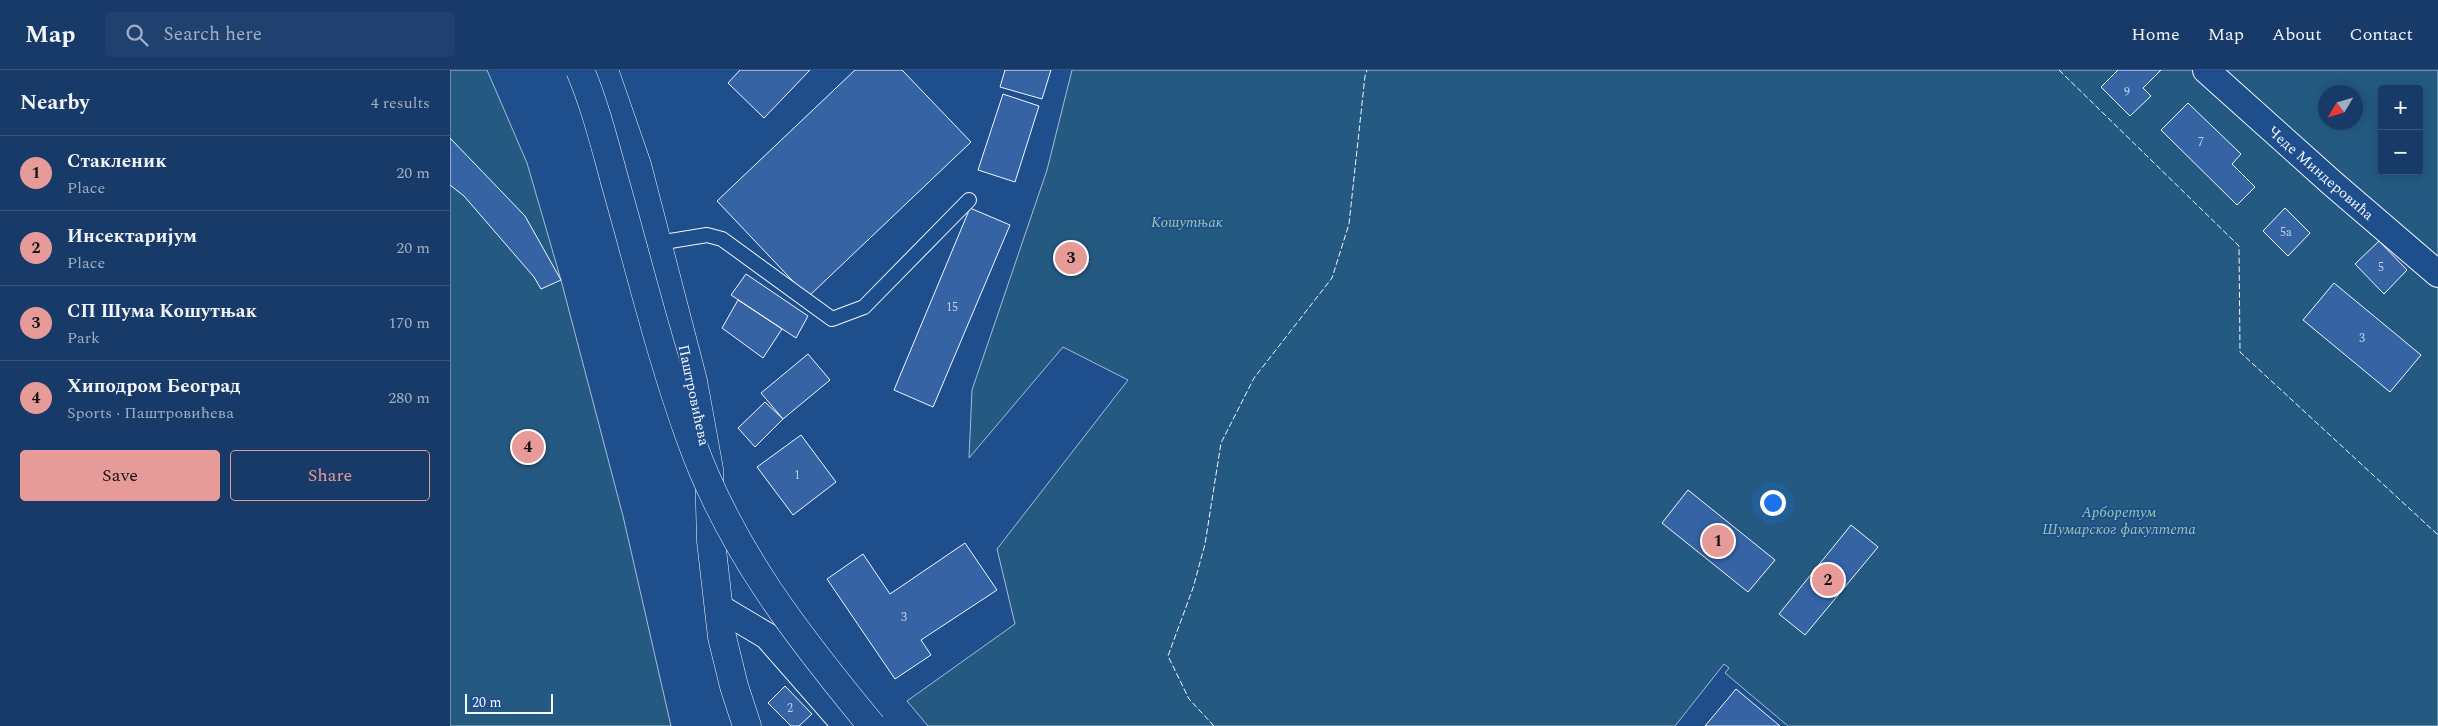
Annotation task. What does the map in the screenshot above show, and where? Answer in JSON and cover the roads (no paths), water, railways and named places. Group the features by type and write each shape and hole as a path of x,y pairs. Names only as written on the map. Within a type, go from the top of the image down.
{"main road":[{"path":"580,70 603,141 668,370 691,441 708,483 729,528 767,590 802,640 872,726"},
{"name":"Паштровићева","path":"604,70 637,165 693,381 708,459 711,541 722,637 734,686 748,726"}],"street":[{"name":"Чеде Миндеровића","path":"2206,70 2332,183 2438,274"},
{"path":"720,608 767,636 846,726"}],"lane":[{"path":"658,243 707,235 722,239 832,319 864,307 970,200"}],"place":[{"name":"СП Шума Кошутњак","path":"1071,258"},
{"name":"Хиподром Београд","path":"528,447"},
{"name":"Стакленик","path":"1718,541"},
{"name":"Инсектаријум","path":"1828,580"}],"park label":[{"name":"Кошутњак","path":"1187,222"},
{"name":"Арборетум Шумарског факултета","path":"2119,520"}]}
